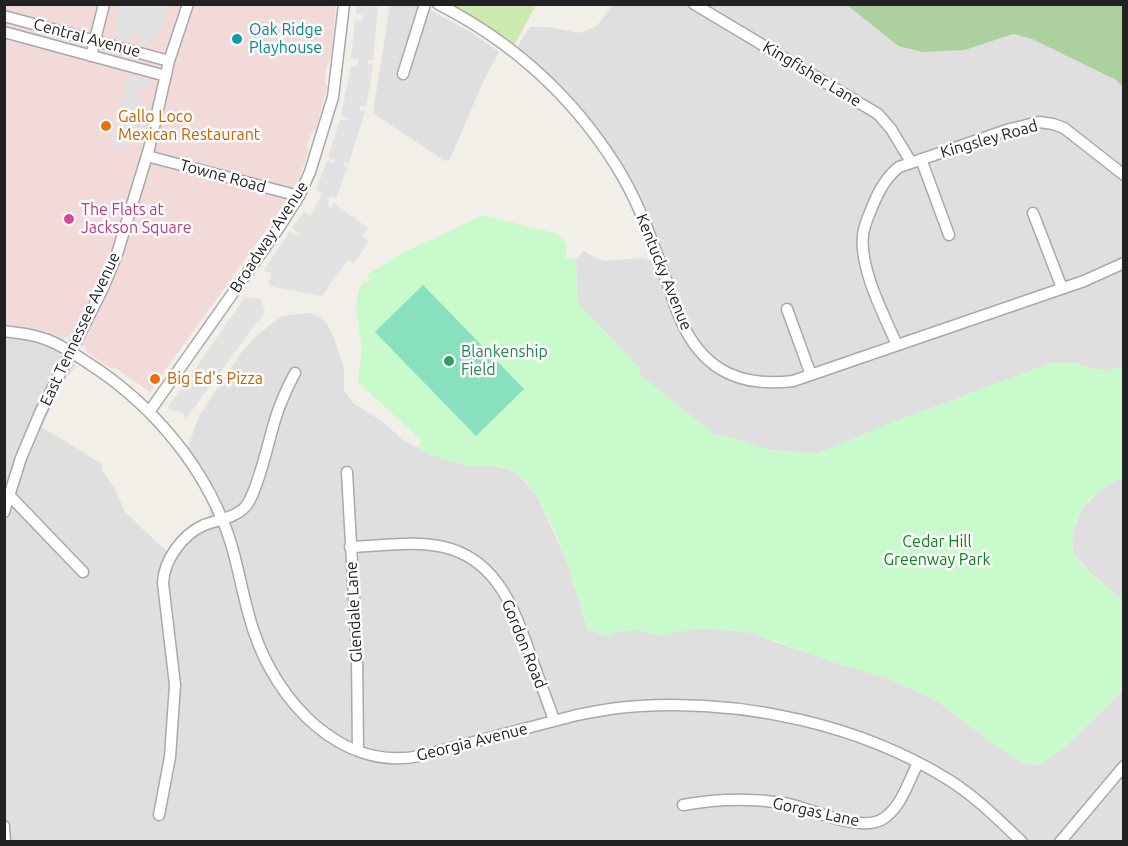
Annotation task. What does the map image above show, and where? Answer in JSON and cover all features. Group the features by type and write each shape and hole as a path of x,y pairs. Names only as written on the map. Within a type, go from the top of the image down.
{"street":[{"path":"91,56 104,4"},
{"name":"East Tennessee Avenue","path":"4,512 21,458 40,413 103,288 117,254 147,156 169,61 188,4"},
{"name":"Broadway Avenue","path":"149,412 299,196 321,141 333,97 344,4"},
{"path":"403,74 425,4"},
{"name":"Kentucky Avenue","path":"438,4 486,32 524,60 565,99 592,131 614,163 638,206 683,326 704,355 727,373 753,381 774,383 793,381 1062,288 1124,263"},
{"name":"Kingfisher Lane","path":"694,4 878,114 916,160 949,235"},
{"name":"Central Avenue","path":"4,16 169,61"},
{"name":"Central Avenue","path":"4,32 166,76"},
{"path":"137,69 141,53"},
{"name":"Kingsley Road","path":"897,345 867,268 862,237 876,197 888,176 898,167 1010,129 1045,122 1064,129 1124,175"},
{"name":"Towne Road","path":"147,156 299,196"},
{"path":"1033,213 1062,288"},
{"path":"787,309 811,375"},
{"name":"Georgia Avenue","path":"4,331 45,339 71,352 115,380 168,432 197,473 222,519 240,574 254,632 271,672 298,709 316,727 346,747 384,757 414,757 587,713 638,706 692,706 740,710 832,729 888,749 918,763 949,780 978,801 1022,842"},
{"path":"159,815 170,757 175,685 163,583 164,572 172,554 184,539 201,526 237,514 251,500 276,416 295,373"},
{"name":"Glendale Lane","path":"347,472 357,653 358,751"},
{"path":"9,495 83,572"},
{"name":"Gordon Road","path":"350,547 419,544 452,549 477,562 502,589 513,608 554,720"},
{"name":"Gorgas Lane","path":"683,805 699,802 783,803 854,822 870,823 886,816 897,806 918,763"},
{"path":"1060,842 1124,766"},
{"path":"4,826 5,842"}],"shaded area":[{"path":"5,5 336,5 331,58 326,67 327,87 317,129 312,132 307,144 309,151 297,183 281,209 150,392 114,367 112,369 88,353 85,347 67,337 63,338 32,327 5,324"},
{"path":"122,5 168,5 158,38 152,36 149,47 139,44 140,38 137,36 131,36 129,41 113,37"},
{"path":"357,5 378,7 373,61 368,60 368,63 373,64 370,85 366,107 360,106 360,110 365,111 349,164 344,162 343,165 348,167 336,198 330,196 327,202 330,208 334,203 368,228 362,236 369,241 354,264 348,260 322,296 269,286 271,274 264,270 290,231 296,235 298,232 292,228 304,212 310,216 322,194 316,190 327,161 334,163 335,160 328,158 340,119 348,121 348,118 341,116 351,66 358,66 358,59 351,58 355,20 360,21 363,18 362,15 356,13"},
{"path":"390,5 421,5 474,34 499,52 483,82 449,160 445,161 373,113"},
{"path":"612,5 847,5 898,46 965,50 1013,34 1032,39 1116,80 1124,87 1123,366 1108,371 1075,363 1051,363 816,454 768,450 714,434 640,375 639,368 577,302 576,259 584,251 604,261 643,258 651,261 663,256 631,182 516,48 530,27 547,27 580,33 597,26"},
{"path":"130,74 151,80 148,89 141,88 137,103 144,105 134,140 127,138 123,149 109,145"},
{"path":"245,297 261,299 265,311 186,419 183,413 167,409"},
{"path":"310,313 320,317 333,335 344,368 344,390 353,403 383,422 403,440 431,455 508,469 518,475 537,496 567,562 588,630 608,636 621,631 635,630 662,636 705,628 754,633 774,642 890,679 937,701 1022,763 1039,765 1064,748 1123,690 1123,841 5,842 5,324 32,327 64,338 59,355 76,365 64,382 42,427 102,464 102,470 115,489 125,512 167,552 181,534 208,517 210,507 221,500 188,447 199,416 241,353 256,336 282,316"},
{"path":"1118,479 1123,480 1123,601 1091,573 1073,553 1072,534 1082,508 1101,490"}],"green space":[{"path":"449,5 536,5 514,46"},
{"path":"847,5 1123,5 1123,87 1116,80 1032,39 1013,34 965,50 923,52 898,46"},
{"name":"Cedar Hill Greenway Park","path":"483,215 558,234 566,244 566,258 576,259 577,302 639,368 640,375 714,434 768,450 816,454 1051,363 1073,363 1104,369 1123,366 1123,480 1118,479 1098,492 1082,508 1074,530 1072,549 1076,558 1123,601 1123,690 1064,748 1039,765 1023,763 996,746 937,701 890,679 832,662 754,633 705,628 662,636 635,630 621,631 608,636 588,630 559,541 536,495 523,479 509,469 494,466 468,466 417,447 422,441 358,382 361,348 357,296 363,281 368,283 370,280 367,275 399,255"},
{"name":"Blankenship Field","path":"423,285 524,389 476,436 375,332"}],"place":[{"name":"Oak Ridge Playhouse","path":"237,39"},
{"name":"Gallo Loco Mexican Restaurant","path":"106,126"},
{"name":"The Flats at Jackson Square","path":"69,219"},
{"name":"Blankenship Field","path":"449,361"},
{"name":"Big Ed's Pizza","path":"155,379"}]}
